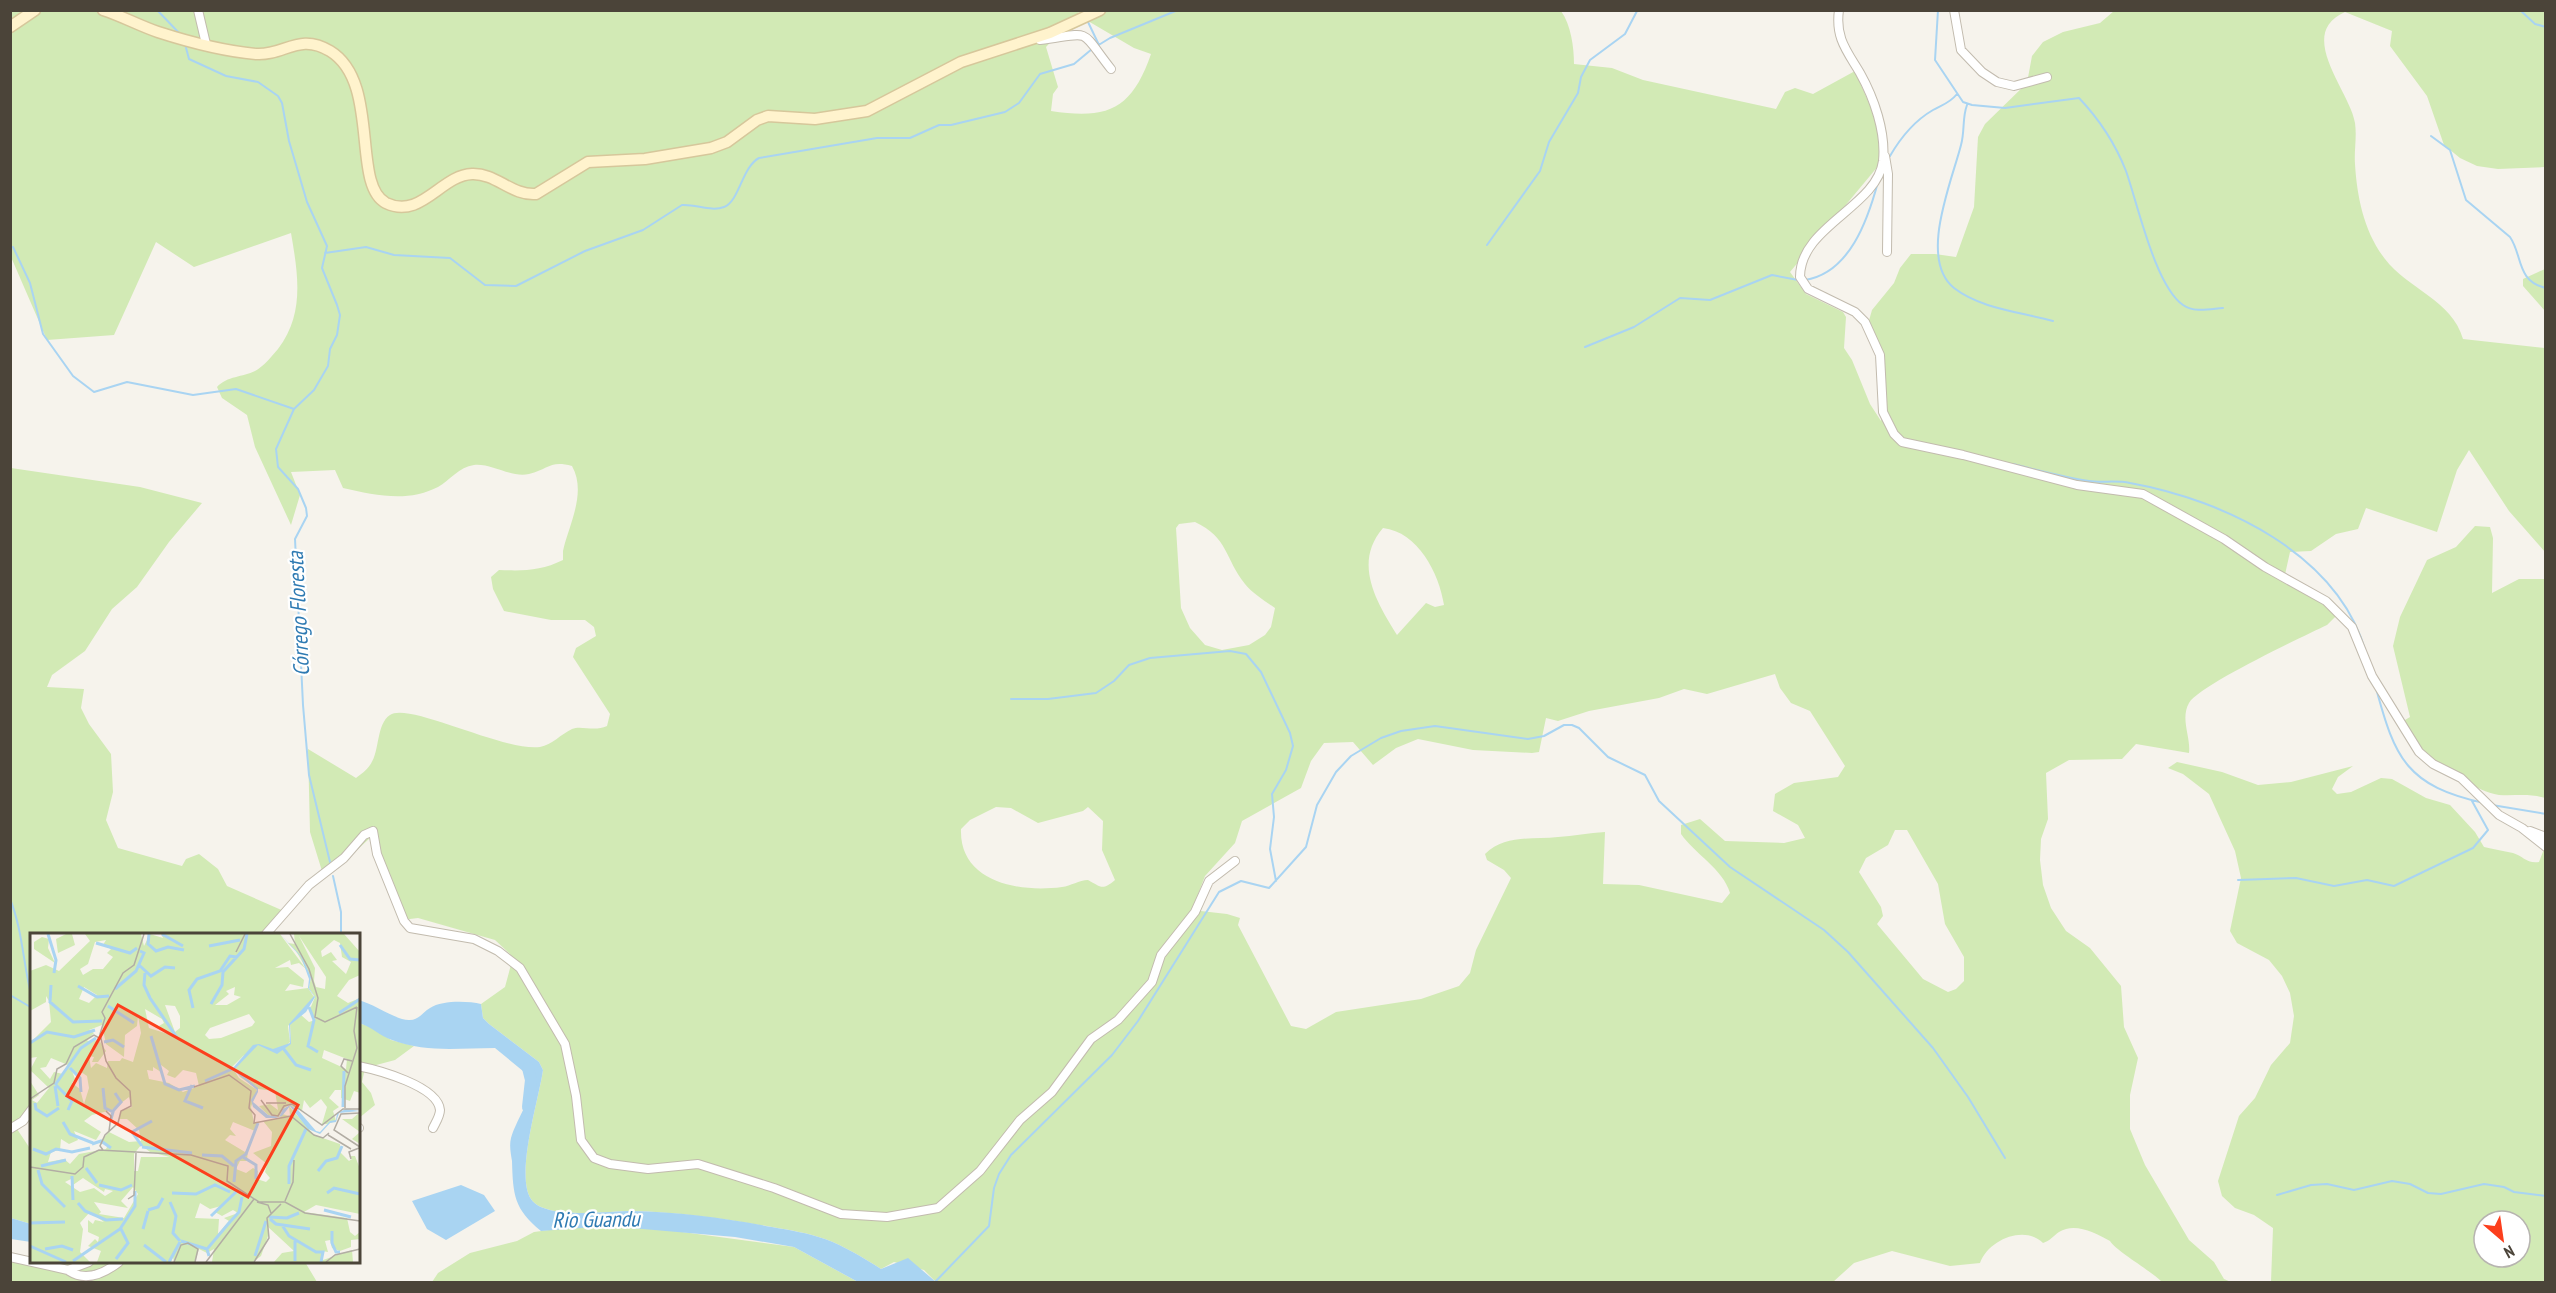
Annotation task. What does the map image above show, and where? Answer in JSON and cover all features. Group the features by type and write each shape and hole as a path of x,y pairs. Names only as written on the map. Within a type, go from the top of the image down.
{"main road":[{"path":"10,27 35,10"},
{"path":"103,10 184,40 260,54 306,43 321,46 338,56 348,70 358,95 366,133 369,173 374,191 386,203 404,206 423,201 467,174 482,174 515,190 536,194 588,162 645,159 697,152 721,145 768,116 815,119 853,115 884,104 961,62 1026,41 1100,10"}],"street":[{"path":"198,10 206,44"},
{"path":"1839,10 1838,25 1841,45 1860,75 1873,102 1883,146 1888,174 1887,252"},
{"path":"1954,10 1961,50 1982,72 1997,82 2014,87 2047,77"},
{"path":"1026,41 1080,34 1096,48 1111,69"},
{"path":"1883,146 1882,164 1874,181 1812,244 1801,265 1800,278 1808,289 1855,312 1865,322 1880,355 1883,412 1898,439 1907,445 1963,454 2078,485 2143,494 2224,539 2265,567 2326,601 2352,627 2372,676 2419,752 2433,764 2461,778 2499,815 2522,828 2546,847"},
{"path":"2522,828 2546,837"},
{"path":"267,933 309,885 344,858 364,835 373,831 380,861 404,921 410,928 474,939 504,955 521,970 565,1044 576,1096 581,1140 591,1156 610,1164 648,1169 698,1164 774,1188 836,1212 887,1217 938,1208 981,1172 1020,1120 1047,1098 1091,1039 1118,1020 1152,981 1161,955 1195,912 1209,881 1234,861"},
{"path":"360,1067 392,1075 428,1092 440,1111 433,1128"},
{"path":"10,1129 23,1121 30,1112"},
{"path":"10,1257 30,1261"},
{"path":"37,1263 90,1276 107,1270 118,1263"},
{"path":"68,1270 86,1263"}],"green space":[{"path":"10,11 1080,11 1046,47 1058,87 1053,94 1051,111 1088,114 1103,111 1126,99 1144,73 1151,54 1134,48 1088,21 1097,11 1561,11 1571,36 1574,64 1612,68 1643,80 1776,109 1785,92 1795,88 1813,94 1855,71 1875,117 1884,159 1790,272 1806,294 1843,312 1846,317 1844,348 1852,360 1870,404 1881,421 1884,405 1879,360 1866,331 1872,310 1894,283 1900,268 1911,254 1956,257 1974,207 1978,137 1985,124 2027,83 2032,56 2043,42 2063,32 2100,23 2114,11 2545,11 2545,167 2498,169 2477,166 2460,158 2444,145 2427,96 2390,46 2392,31 2345,12 2331,22 2325,34 2325,48 2329,64 2355,123 2356,176 2363,214 2372,237 2385,259 2405,279 2440,304 2457,326 2463,339 2545,348 2545,552 2509,511 2469,450 2457,470 2437,532 2366,508 2358,529 2336,534 2311,551 2290,552 2284,579 2327,604 2337,615 2327,625 2253,662 2197,695 2189,703 2185,715 2189,753 2136,744 2122,759 2069,760 2046,773 2048,819 2041,839 2040,860 2043,885 2051,908 2066,931 2090,948 2121,986 2124,1027 2138,1058 2130,1095 2130,1129 2145,1165 2189,1240 2214,1262 2224,1279 2231,1282 2162,1282 2110,1241 2085,1230 2072,1228 2059,1232 2043,1243 2027,1235 2008,1237 1991,1247 1980,1263 1950,1266 1892,1251 1854,1263 1833,1282 936,1282 924,1270 894,1262 881,1269 854,1252 832,1242 792,1231 685,1214 632,1211 578,1213 549,1210 538,1206 531,1199 527,1188 526,1173 530,1136 543,1070 539,1062 483,1018 481,1004 505,987 512,961 510,954 495,940 418,918 402,920 371,837 342,864 322,871 310,832 308,749 356,778 367,769 373,759 382,725 390,715 400,713 416,715 524,747 544,746 576,728 607,726 610,714 573,657 576,648 596,636 594,627 585,620 551,620 504,611 493,589 491,577 499,570 532,570 563,560 563,551 577,498 578,487 572,466 559,464 522,475 474,465 459,471 438,487 415,495 403,496 379,495 343,488 335,470 291,472 300,495 291,525 255,447 247,415 222,398 217,387 225,381 258,369 278,349 287,336 296,308 297,293 296,264 291,233 194,267 156,242 114,335 47,340 11,257","holes":["1195,522 1214,534 1245,584 1275,608 1271,627 1265,635 1249,645 1222,650 1205,645 1190,628 1181,608 1176,528 1179,524","1383,528 1407,537 1425,556 1432,568 1444,605 1435,607 1426,603 1397,635 1375,595 1371,582 1369,568 1374,541","1775,674 1780,688 1791,703 1810,711 1845,766 1838,777 1794,783 1775,794 1773,811 1798,825 1805,838 1784,843 1725,841 1700,819 1681,825 1681,834 1715,869 1726,884 1730,893 1722,903 1639,885 1603,884 1605,832 1520,839 1501,843 1485,854 1487,860 1504,870 1511,878 1476,950 1470,973 1459,986 1421,999 1336,1012 1306,1029 1291,1026 1238,925 1240,918 1227,914 1192,910 1205,876 1235,843 1242,821 1301,788 1311,761 1324,743 1353,742 1373,765 1396,748 1418,739 1473,750 1539,752 1546,718 1558,721 1589,711 1659,698 1684,689 1707,694","996,807 1011,808 1038,823 1083,811 1088,807 1103,821 1102,850 1115,880 1104,887 1088,880 1045,888 1028,888 995,880 981,872 970,861 963,847 961,829 970,820","1895,830 1907,830 1938,884 1945,924 1964,957 1964,981 1956,989 1948,992 1923,979 1877,924 1883,916 1881,907 1859,872 1866,858 1888,845"]},
{"path":"2546,269 2545,311 2523,286 2523,279"},
{"path":"11,468 140,487 202,503 169,542 137,587 112,609 85,651 52,675 47,687 84,689 81,708 89,724 111,754 113,792 106,820 118,848 182,866 186,859 199,854 218,869 227,886 286,912 271,933 30,933 30,1119 17,1129 30,1148 30,1224 11,1218"},
{"path":"2475,526 2490,527 2493,538 2492,593 2519,579 2545,579 2545,798 2528,795 2499,795 2477,788 2436,763 2400,723 2410,717 2393,646 2400,617 2427,560 2456,547"},
{"path":"2177,762 2222,772 2258,785 2291,782 2353,766 2338,777 2332,789 2337,794 2351,792 2381,778 2392,779 2426,798 2450,805 2475,832 2484,847 2513,853 2535,862 2539,862 2544,849 2545,1282 2271,1282 2273,1228 2254,1215 2235,1208 2222,1196 2218,1181 2239,1116 2255,1098 2271,1065 2290,1043 2294,1016 2290,993 2282,976 2269,960 2237,943 2230,931 2241,878 2235,851 2209,794 2183,774 2168,768"},
{"path":"360,1024 372,1027 391,1040 414,1046 395,1060 365,1068 362,1082 371,1093 375,1105 360,1117"},
{"path":"587,1225 660,1229 794,1247 858,1282 432,1282 438,1273 470,1253 517,1241 534,1232"},
{"path":"11,1259 30,1259 30,1263 306,1263 317,1282 11,1282"}],"water":[{"path":"360,1001 405,1020 416,1019 435,1005 448,1002 481,1004 483,1018 489,1024 539,1062 543,1070 530,1136 526,1173 527,1188 531,1199 538,1206 549,1210 577,1213 632,1211 685,1214 792,1231 832,1242 854,1252 881,1269 908,1258 936,1282 858,1282 794,1247 735,1237 608,1226 541,1231 520,1208 514,1192 510,1150 511,1138 527,1100 529,1076 495,1048 418,1047 388,1038 360,1023"},
{"path":"461,1185 484,1195 495,1211 446,1240 427,1229 412,1201"},
{"path":"11,1218 30,1224 30,1242 11,1239"}],"waterway":[{"name":"Córrego Floresta","path":"157,10 182,36"},
{"path":"1097,46 1110,38 1178,10"},
{"path":"1487,245 1540,171 1549,142 1578,93 1581,77 1590,60 1625,34 1637,11 1631,10"},
{"path":"1938,10 1935,60 1963,102 2005,108 2079,98 2106,132 2122,161 2148,243 2173,295 2183,305 2192,309 2223,308"},
{"path":"2520,10 2535,24 2546,27"},
{"path":"1088,22 1099,45"},
{"name":"Córrego Floresta","path":"185,44 189,59 226,76 258,82 278,96 282,103 289,141 307,202 327,246 322,268 340,315 337,335 330,349 328,366 314,390 294,409 276,449 278,467 298,489 306,508 307,516 295,539 303,705 309,775 330,862"},
{"path":"325,253 366,247 394,255 450,258 485,285 516,286 585,251 643,230 682,205 714,209 724,207 733,198 748,169 759,158 877,138 910,138 939,125 951,125 1005,112 1019,103 1040,74 1074,64 1092,49"},
{"path":"1890,156 1914,124 1926,114 1949,102 1957,94"},
{"path":"1967,105 1961,145 1945,198 1938,240 1939,258 1944,275 1954,288 1976,301 2053,321"},
{"path":"2431,136 2450,150 2466,200 2510,237 2525,274 2536,285 2546,288"},
{"path":"1805,280 1821,275 1845,256 1855,242 1869,212 1878,182"},
{"path":"13,247 30,283 43,334 73,376 94,392 127,382 193,395 236,389 294,409"},
{"path":"1585,347 1634,327 1680,298 1710,300 1772,275 1798,280"},
{"path":"2013,464 2094,482 2125,482 2166,491 2239,518 2273,537 2304,560 2331,587 2352,618 2366,653"},
{"path":"1011,699 1048,699 1096,693 1114,681 1129,665 1150,658 1230,651 1246,654 1261,672 1290,733 1293,746 1286,770 1272,794 1274,817 1270,849 1276,881"},
{"path":"2376,688 2390,734 2408,766 2437,788 2484,803"},
{"path":"935,1282 989,1226 994,1188 999,1174 1011,1155 1112,1055 1138,1021 1219,892 1241,881 1269,888 1306,847 1317,805 1336,772 1351,756 1381,738 1401,731 1435,726 1528,739 1544,736 1564,725 1572,725 1579,728 1608,757 1645,775 1659,801 1730,867 1824,930 1848,952 1933,1048 1968,1097 2005,1158"},
{"path":"2238,880 2296,878 2334,886 2367,880 2394,886 2473,848 2488,830 2472,801"},
{"path":"2492,805 2546,814"},
{"name":"Córrego Floresta","path":"333,876 341,912 341,933"},
{"path":"10,899 18,923 30,988"},
{"path":"10,995 30,1007"},
{"name":"Rio Guandu","path":"528,1068 531,1080 528,1107"},
{"path":"2277,1195 2311,1185 2327,1184 2354,1190 2392,1181 2410,1184 2428,1193 2441,1194 2484,1184 2504,1187 2514,1192 2546,1196"}]}
